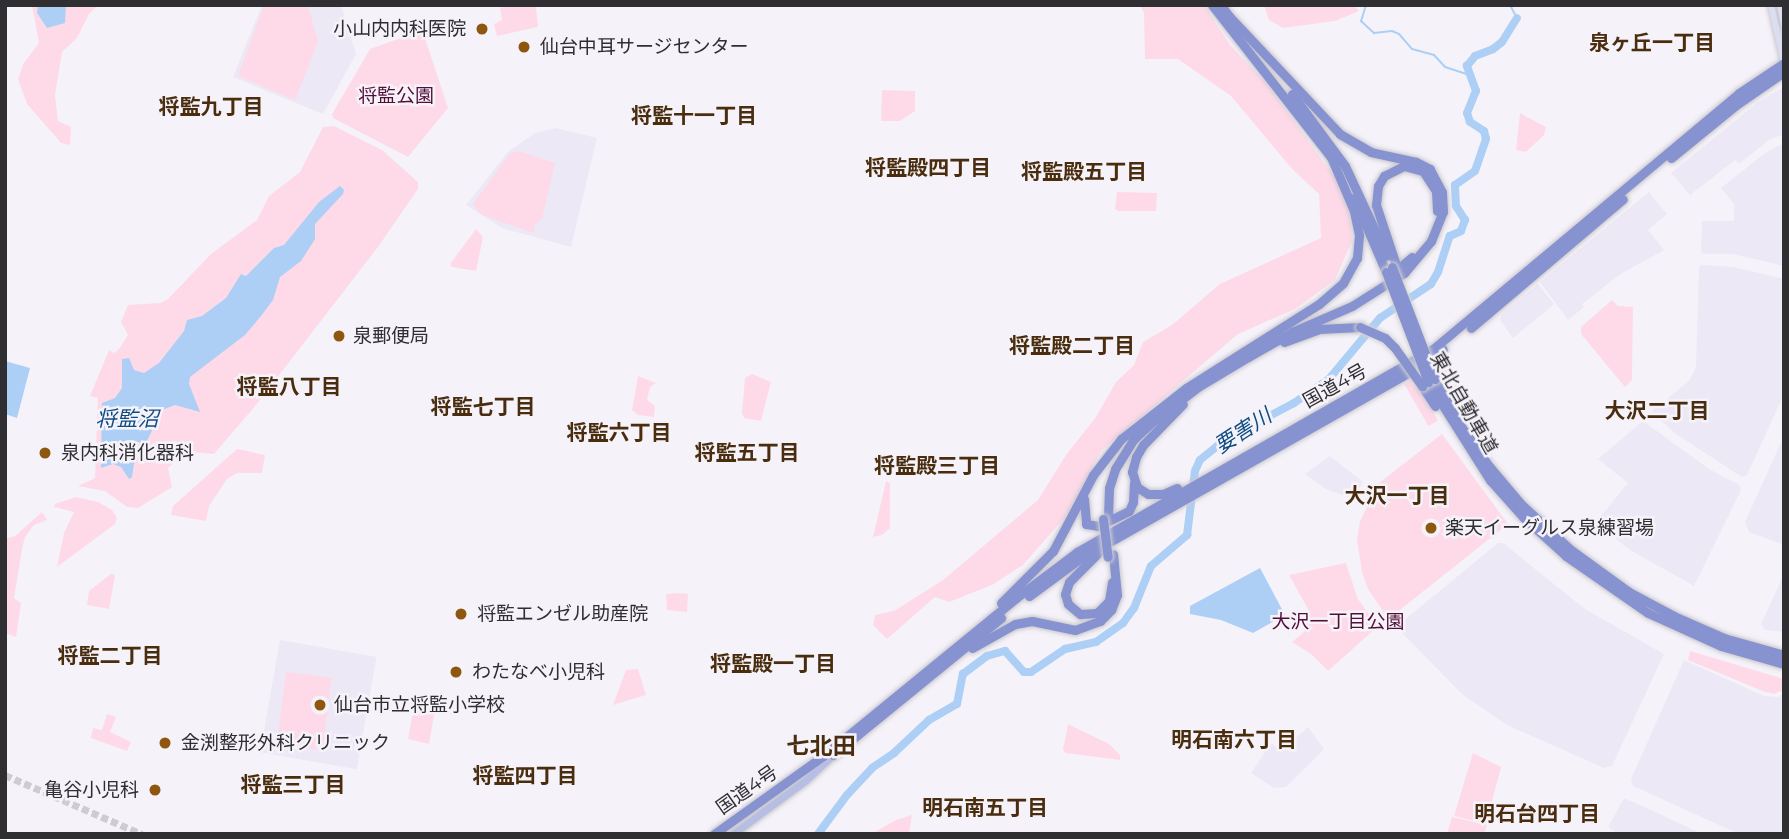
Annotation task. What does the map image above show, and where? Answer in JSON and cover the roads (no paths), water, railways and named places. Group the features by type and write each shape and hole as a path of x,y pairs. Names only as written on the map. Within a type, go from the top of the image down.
{"highway":[{"name":"東北自動車道","path":"1212,5 1331,156 1391,268 1428,382 1490,480 1546,539 1626,600 1697,636 1744,654 1784,664"},
{"name":"東北自動車道","path":"1224,10 1309,114 1341,159 1367,207 1407,309 1428,382 1488,465 1530,513 1571,550 1629,592 1724,638 1784,655"},
{"path":"1105,518 1109,488 1120,458 1150,424 1198,387 1292,332 1377,292 1404,273 1437,231 1444,201 1439,183 1424,165 1371,152 1340,134 1224,10"},
{"name":"国道4号","path":"1201,483 1400,370 1441,343 1730,100 1784,63"},
{"name":"国道4号","path":"1201,483 1256,458 1430,359 1736,105 1784,72"},
{"path":"946,654 1053,551 1106,456 1145,419 1224,362 1333,293 1357,258 1357,224 1331,156"},
{"path":"1283,327 1295,325 1353,299 1383,282 1419,250 1435,222 1438,204 1428,176 1415,167 1404,166 1388,172 1378,186 1376,196 1391,268"},
{"path":"1269,347 1319,329 1360,327 1378,334 1428,382"},
{"path":"1084,492 1084,520 1088,526 1094,527 1129,511 1133,502 1136,457 1198,387"},
{"path":"932,675 1001,629 1032,621 1075,630 1100,621 1111,610 1117,596 1105,518 1110,467 1122,443 1145,419"},
{"path":"1133,481 1142,492 1156,496 1189,489 1201,483"},
{"name":"国道4号","path":"724,834 833,755 1045,583 1150,517 1189,489"},
{"name":"国道4号","path":"714,834 798,776 946,654 1077,552 1189,489"},
{"path":"1110,555 1112,587 1105,607 1091,615 1075,611 1068,604 1065,594 1075,574 1093,557 1150,517"}],"main road":[{"path":"1771,5 1784,63"},
{"path":"1780,5 1784,25"},
{"path":"733,834 806,780 833,755"}],"water":[{"path":"38,5 66,5 65,23 47,28 37,13"},
{"name":"将監沼","path":"340,186 344,190 343,194 315,224 315,239 301,261 280,277 273,300 261,316 245,335 190,377 189,384 200,412 175,405 162,410 147,441 137,443 132,477 129,479 121,467 113,464 101,468 102,403 115,398 122,388 122,359 129,358 134,370 144,373 159,363 184,331 187,320 202,316 226,298 241,274 246,276 274,248 284,245 319,202"},
{"path":"5,361 30,368 17,418 5,414"},
{"path":"1260,568 1285,615 1253,633 1221,620 1190,614 1190,606"}],"waterway":[{"path":"1366,5 1361,21 1374,33 1392,31 1399,34 1412,49 1434,55 1445,67 1469,75"},
{"path":"1510,5 1517,18"},
{"name":"要害川","path":"818,834 847,795 872,768 894,753 929,720 957,704 963,674 987,656 1005,651 1024,672 1031,672 1065,649 1096,642 1123,623 1134,608 1151,566 1187,535 1195,471 1200,460 1226,439 1294,403 1329,379 1380,318 1431,284 1450,236 1461,231 1465,220 1456,206 1455,185 1475,171 1486,139 1484,131 1470,122 1467,113 1476,91 1467,66 1475,56 1502,42 1517,18"}],"tunnel":[{"path":"5,775 142,834"}],"place":[{"name":"小山内内科医院","path":"482,29"},
{"name":"仙台中耳サージセンター","path":"524,47"},
{"name":"泉郵便局","path":"339,336"},
{"name":"泉内科消化器科","path":"45,453"},
{"name":"楽天イーグルス泉練習場","path":"1431,528"},
{"name":"将監エンゼル助産院","path":"461,614"},
{"name":"わたなべ小児科","path":"456,672"},
{"name":"仙台市立将監小学校","path":"320,705"},
{"name":"金渕整形外科クリニック","path":"165,743"},
{"name":"亀谷小児科","path":"155,790"}],"district":[{"name":"泉ヶ丘一丁目","path":"1652,43"},
{"name":"将監九丁目","path":"211,107"},
{"name":"将監十一丁目","path":"694,116"},
{"name":"将監殿四丁目","path":"928,168"},
{"name":"将監殿五丁目","path":"1084,172"},
{"name":"将監殿二丁目","path":"1072,346"},
{"name":"将監八丁目","path":"289,387"},
{"name":"将監七丁目","path":"483,407"},
{"name":"大沢二丁目","path":"1657,411"},
{"name":"将監六丁目","path":"619,433"},
{"name":"将監五丁目","path":"747,453"},
{"name":"将監殿三丁目","path":"937,466"},
{"name":"大沢一丁目","path":"1397,496"},
{"name":"将監二丁目","path":"110,656"},
{"name":"将監殿一丁目","path":"773,664"},
{"name":"明石南六丁目","path":"1234,740"},
{"name":"七北田","path":"821,746"},
{"name":"将監四丁目","path":"525,776"},
{"name":"将監三丁目","path":"293,785"},
{"name":"明石南五丁目","path":"985,808"},
{"name":"明石台四丁目","path":"1537,814"}],"park label":[{"name":"将監公園","path":"396,96"},
{"name":"大沢一丁目公園","path":"1338,622"}]}
